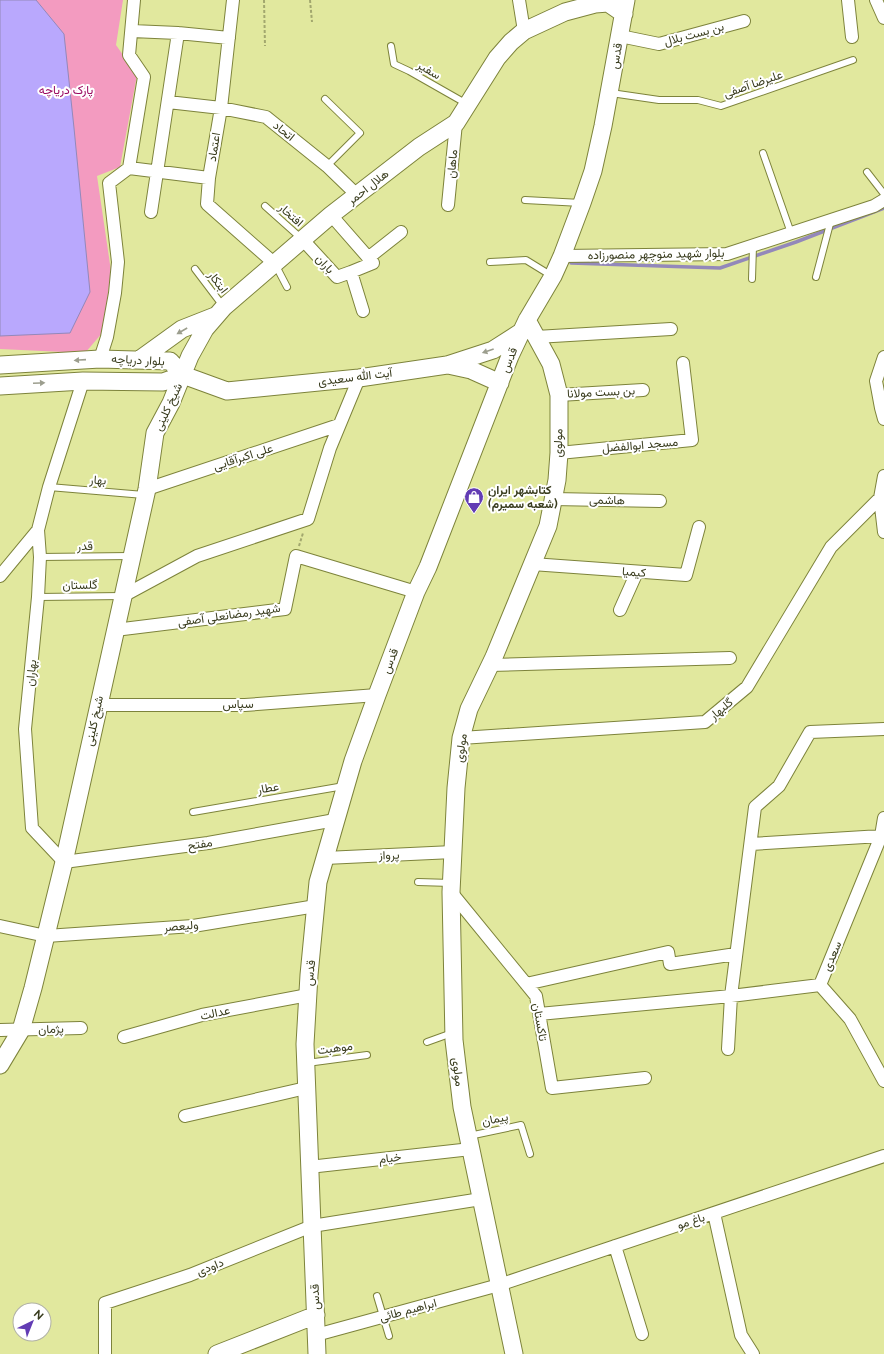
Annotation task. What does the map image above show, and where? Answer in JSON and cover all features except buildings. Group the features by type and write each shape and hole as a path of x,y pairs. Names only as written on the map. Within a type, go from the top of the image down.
{"street":[{"path":"100,359 107,337 115,293 118,262 109,183 129,168 144,77 129,55 134,0"},
{"name":"اعتماد","path":"233,0 221,108 209,178 207,204 274,264"},
{"path":"518,0 524,31"},
{"path":"565,12 578,0"},
{"path":"848,0 852,37"},
{"path":"876,0 883,10"},
{"path":"565,12 595,4 608,3 625,7"},
{"name":"قدس","path":"317,1354 305,1044 318,882 346,785 377,695 416,592 428,567 510,356 528,330 562,256 582,203 593,171 625,7"},
{"name":"هلال احمر","path":"183,375 190,356 204,329 220,311 331,215 419,147 456,123 497,58 510,42 524,31 565,12"},
{"name":"بن بست بلال","path":"620,36 659,44 744,21"},
{"path":"132,31 178,33 229,38"},
{"path":"151,212 178,33"},
{"name":"اتحاد","path":"168,102 221,108 266,117 327,166 357,195"},
{"name":"ماهان","path":"448,205 456,123"},
{"path":"129,168 209,178"},
{"name":"بلوار شهید منوچهر منصورزاده","path":"562,256 727,254 753,249 791,233 830,222 874,206 884,200"},
{"path":"331,215 373,264 351,272 362,311"},
{"path":"368,258 401,232"},
{"name":"باران","path":"303,240 338,277 351,272"},
{"path":"139,360 182,330 220,311"},
{"path":"528,330 671,329"},
{"name":"آیت الله سعیدی","path":"183,375 227,391 359,378 447,365 493,350 528,330"},
{"name":"مولوی","path":"514,1354 462,1107 454,1033 452,887 461,738 469,709 490,666 548,526 557,480 559,395 551,364 528,330"},
{"path":"884,357 876,381 884,419"},
{"name":"بلوار دریاچه","path":"0,365 100,359 170,361 183,375 163,382 83,381 0,386"},
{"name":"مسجد ابوالفضل","path":"558,453 692,440 683,363"},
{"path":"447,365 471,370 500,383"},
{"name":"شیخ کلینی","path":"0,1066 21,1030 46,936 64,862 146,492 155,432 171,403 183,375"},
{"path":"123,596 197,556 308,518 330,448 359,378"},
{"path":"0,576 38,530 49,487 83,381"},
{"name":"بن بست مولانا","path":"559,395 643,390"},
{"name":"علی اکبرآقایی","path":"146,492 339,425"},
{"path":"884,476 880,498 884,532"},
{"name":"گلبهار","path":"461,738 705,722 747,686 831,548 880,498"},
{"name":"هاشمی","path":"553,499 660,501"},
{"name":"کیمیا","path":"532,564 686,575 700,527"},
{"name":"بهاران","path":"38,530 40,557 38,597 25,729 32,828 64,862"},
{"path":"296,556 416,592"},
{"name":"شهید رمضانعلی آصفی","path":"115,630 285,609 296,556"},
{"path":"620,610 637,572"},
{"path":"490,666 730,658"},
{"name":"سپاس","path":"98,705 246,705 377,695"},
{"path":"728,1049 731,996 755,807 778,786 810,732 884,729"},
{"name":"سعدی","path":"884,818 883,837 820,984 850,1018 884,1081"},
{"name":"مفتح","path":"64,862 208,843 335,820"},
{"path":"750,844 883,837"},
{"name":"پرواز","path":"325,858 453,852"},
{"name":"تاکستان","path":"452,887 536,996 552,1088 645,1078"},
{"name":"ولیعصر","path":"0,926 46,936 193,926 316,906"},
{"path":"526,984 668,952 670,964 736,954"},
{"path":"539,1014 731,996 820,984"},
{"name":"عدالت","path":"124,1037 202,1015 308,995"},
{"name":"پژمان","path":"0,1030 81,1028"},
{"path":"185,1116 306,1088"},
{"name":"خیام","path":"309,1167 469,1142"},
{"name":"باغ مو","path":"499,1285 884,1156"},
{"path":"312,1226 481,1199"},
{"path":"714,1213 741,1335 753,1354"},
{"name":"داودی","path":"105,1354 105,1304 190,1275 312,1226"},
{"path":"616,1246 642,1334"},
{"name":"ابراهیم طائی","path":"316,1335 499,1285"},
{"path":"217,1354 236,1351 316,1315"}],"lane":[{"name":"سفیر","path":"392,46 394,64 468,105"},
{"name":"علیرضا آصفی","path":"609,93 659,100 698,100 721,106 853,60"},
{"path":"325,99 360,133 327,166"},
{"path":"763,154 791,233"},
{"path":"867,172 884,194"},
{"path":"524,200 582,203"},
{"name":"افتخار","path":"265,206 303,240"},
{"path":"816,277 830,222"},
{"path":"752,279 753,249"},
{"path":"490,262 526,260 553,276"},
{"path":"274,264 287,287"},
{"name":"ابتکار","path":"195,270 220,311"},
{"name":"بهار","path":"49,487 146,492"},
{"name":"قدر","path":"40,557 131,556"},
{"name":"گلستان","path":"38,597 123,596"},
{"name":"عطار","path":"194,812 346,785"},
{"path":"418,882 452,887"},
{"path":"427,1042 454,1033"},
{"name":"موهبت","path":"306,1063 367,1055"},
{"name":"پیمان","path":"469,1142 521,1125 530,1154"},
{"path":"377,1296 382,1317 389,1336"}],"path":[{"path":"264,0 265,46"},
{"path":"310,0 312,22"},
{"path":"296,556 308,518"}],"green space":[{"name":"پارک دریاچه","path":"0,0 123,0 116,45 137,75 120,167 97,176 111,271 103,332 85,353 0,349"}],"shaded area":[{"name":"پارک دریاچه","path":"0,0 36,0 64,34 90,292 70,333 0,336"}],"waterway":[{"path":"571,263 720,268 796,242 884,208"}],"place":[{"name":"کتابشهر ایران (شعبه سمیرم)","path":"474,514"}]}
